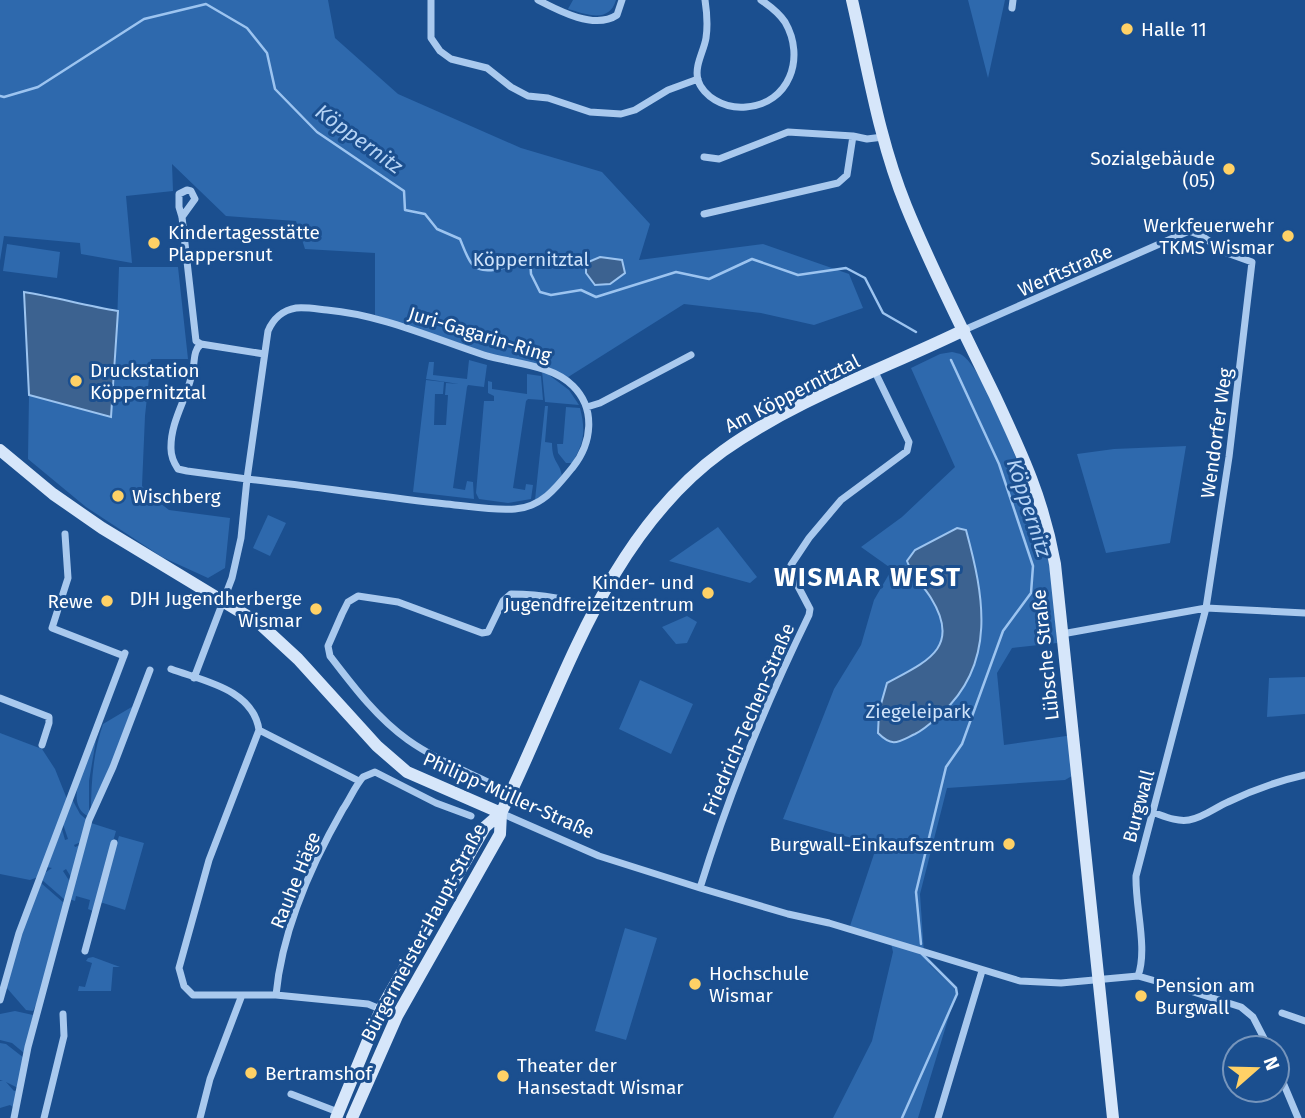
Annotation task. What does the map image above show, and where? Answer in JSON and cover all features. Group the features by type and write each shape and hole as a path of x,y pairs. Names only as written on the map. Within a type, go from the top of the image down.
{"street":[{"path":"431,0 431,38 440,51 452,59 487,68 511,87 528,96 548,98 590,112 621,114 633,111 668,90 698,79"},
{"path":"538,0 563,12 604,21 617,15 622,0"},
{"path":"705,0 708,24 698,66 698,79 712,98 736,108 761,105 774,98 786,86 794,64 792,37 783,20 761,0"},
{"name":"Lübsche Straße","path":"852,0 883,137 906,206 1038,493 1055,564 1113,1118"},
{"path":"704,157 719,159 788,132 867,139 883,137"},
{"path":"704,214 838,183 847,175 850,166 853,136"},
{"path":"183,217 194,334 201,344 264,354"},
{"name":"Werftstraße","path":"964,330 1189,231 1227,253 1252,262"},
{"name":"Wendorfer Weg","path":"1206,608 1229,457 1252,262"},
{"name":"Juri-Gagarin-Ring","path":"194,678 236,562 264,354 271,324 285,312 305,308 373,317 488,356 556,374 578,392 587,407"},
{"name":"Am Köppernitztal","path":"501,813 596,610 642,532 664,505 708,463 741,439 774,420 964,330"},
{"path":"201,344 195,351 190,383 176,423 171,449 178,469 500,509 524,508 549,495 583,453 589,435 587,407 600,403 691,355"},
{"name":"Friedrich-Techen-Straße","path":"700,888 741,769 777,681 809,615 810,609 791,573 791,565 808,538 841,500 907,451 909,442 875,372"},
{"name":"Philipp-Müller-Straße","path":"0,450 79,513 259,623 286,646 358,727 407,772 599,856 700,888 788,914 830,923 1020,981 1061,983 1099,979"},
{"path":"0,1000 19,933 125,655 52,628 68,578 65,534"},
{"path":"497,787 408,740 384,720 330,656 328,646 348,602 358,596 398,602 482,634 488,632 503,601 511,594 538,596 596,610"},
{"path":"1062,634 1206,608 1305,613"},
{"name":"Burgwall","path":"1138,976 1143,963 1135,895 1136,876 1206,608"},
{"path":"171,669 232,693 245,701 253,710 258,730 209,860 179,968 184,986 193,995 276,995 368,1004 397,1016"},
{"path":"14,1118 51,953 89,820 113,767 150,670"},
{"path":"0,698 49,717 50,723 42,745"},
{"path":"258,730 359,781"},
{"name":"Philipp-Müller-Straße","path":"359,781 374,772 436,803 471,816"},
{"path":"1152,812 1177,820 1197,818 1250,792 1283,779 1305,775"},
{"name":"Rauhe Häge","path":"276,995 278,976 295,915 325,841 359,781"},
{"name":"Bürgermeister-Haupt-Straße","path":"337,1115 381,1009 485,827 501,813"},
{"name":"Bürgermeister-Haupt-Straße","path":"352,1118 397,1016 500,834 501,813"},
{"path":"85,951 114,843"},
{"path":"938,1118 982,971"},
{"path":"1099,979 1138,976 1241,1007 1253,1017 1262,1034"},
{"path":"200,1118 210,1079 242,995"},
{"path":"1282,1013 1305,1021"},
{"path":"44,1118 64,1036 63,1014"},
{"path":"291,1094 337,1115"},
{"path":"1291,1101 1298,1118"}],"green space":[{"name":"Köppernitztal","path":"0,0 328,0 335,38 398,94 521,148 602,172 650,224 639,260 763,244 849,274 863,308 814,325 761,313 684,304 565,379 549,375 569,390 579,405 545,402 542,371 375,315 375,253 305,249 296,221 226,216 172,164 173,191 126,196 132,263 81,254 80,243 4,236 0,261"},
{"path":"573,0 616,0 608,12 596,15 568,9"},
{"path":"968,0 1005,0 988,78"},
{"path":"7,244 60,252 57,278 3,271"},
{"path":"119,267 178,267 188,359 151,359 142,486 169,510 230,518 225,568 208,578 162,557 86,507 28,459 29,395 111,417"},
{"name":"Ziegeleipark","path":"952,352 962,355 973,367 998,415 1034,509 1051,575 1057,643 1012,648 997,673 1004,745 1073,735 1077,773 1065,780 947,788 920,894 924,953 930,965 956,993 918,1118 833,1118 872,1041 893,952 891,943 849,929 877,845 783,819 834,689 861,645 874,600 892,569 861,547 902,517 955,467 911,368 940,354"},
{"path":"469,360 487,365 484,387 467,387 453,488 465,490 467,481 473,482 474,499 413,492 426,380 444,382 443,394 435,394 434,425 446,425 446,383 459,384 426,379 429,362 434,362 433,375 467,379"},
{"path":"527,374 541,376 543,400 526,401 513,488 525,490 526,484 533,485 531,499 508,503 479,499 476,493 484,401 494,401 494,396 488,393 488,381 492,382 492,389 527,394"},
{"path":"545,406 548,406 545,442 552,443 553,455 562,476 549,491 535,500"},
{"path":"566,407 580,408 583,423 583,437 572,463 566,463 558,453 557,444 563,444"},
{"path":"1186,446 1170,543 1106,553 1077,454 1114,449"},
{"path":"268,515 286,523 270,556 253,548"},
{"path":"718,527 757,577 750,583 669,561"},
{"path":"687,616 697,622 687,643 676,644 662,627"},
{"path":"1305,677 1305,714 1267,717 1269,678"},
{"path":"640,680 693,704 671,754 619,729"},
{"path":"135,705 91,813 93,768 103,724"},
{"path":"0,733 42,749 55,769 67,799 38,877 30,880 0,874"},
{"path":"96,740 89,781 89,817 81,811 77,792"},
{"path":"72,799 80,814 88,821 81,842 74,845 81,845 71,877 66,869 63,871 70,882 65,900 41,879 43,874 52,868 47,867 62,829 65,840 68,839 63,824"},
{"path":"91,823 116,831 93,911 88,909 90,900 76,896 75,901 69,899"},
{"path":"119,836 144,843 125,910 100,902"},
{"path":"41,883 64,903 39,998 33,1011 26,1010 6,987 19,941"},
{"path":"625,928 657,938 626,1040 595,1031"},
{"path":"93,957 120,967 113,967 111,991 78,991 79,986 85,987 92,963 86,961"},
{"path":"15,1011 33,1015 24,1053 12,1043 0,1040 0,1014"},
{"path":"0,1043 6,1044 24,1058 18,1088 6,1082 14,1091 18,1090 13,1107 10,1105 0,1108 0,1081 3,1081 0,1080"}],"shaded area":[{"path":"600,257 622,260 625,273 610,284 595,285 586,273 586,263"},
{"path":"24,292 118,311 111,417 29,395"},
{"path":"957,528 966,530 981,604 978,651 971,673 959,694 928,725 900,741 888,741 878,733 879,711 887,683 926,660 941,641 943,629 940,615 931,598 907,561 915,550"}],"waterway":[{"name":"Köppernitz","path":"0,96 38,87 144,19 206,4 247,28 267,53 275,89 317,132 404,191 405,210 425,214 437,229 460,239 470,261 478,268 492,270 530,258 531,274 540,292 551,295 581,290 596,297 676,272 709,279 752,259 798,275 846,268 865,278 883,313 916,332"},
{"name":"Köppernitz","path":"921,944 916,892 946,767 962,744 1003,631 1031,593 1033,566 999,464 951,360"},
{"name":"Köppernitz","path":"902,1118 957,994 956,988 922,954"}],"place":[{"name":"Halle 11","path":"1127,29"},
{"name":"Sozialgebäude (05)","path":"1229,169"},
{"name":"Werkfeuerwehr TKMS Wismar","path":"1288,236"},
{"name":"Kindertagesstätte Plappersnut","path":"154,243"},
{"name":"Druckstation Köppernitztal","path":"76,381"},
{"name":"Wischberg","path":"118,496"},
{"name":"Kinder- und Jugendfreizeitzentrum","path":"708,593"},
{"name":"Rewe","path":"107,601"},
{"name":"DJH Jugendherberge Wismar","path":"316,609"},
{"name":"Burgwall-Einkaufszentrum","path":"1009,844"},
{"name":"Hochschule Wismar","path":"695,984"},
{"name":"Pension am Burgwall","path":"1141,996"},
{"name":"Bertramshof","path":"251,1073"},
{"name":"Theater der Hansestadt Wismar","path":"503,1076"}],"district":[{"name":"WISMAR WEST","path":"868,577"}]}
